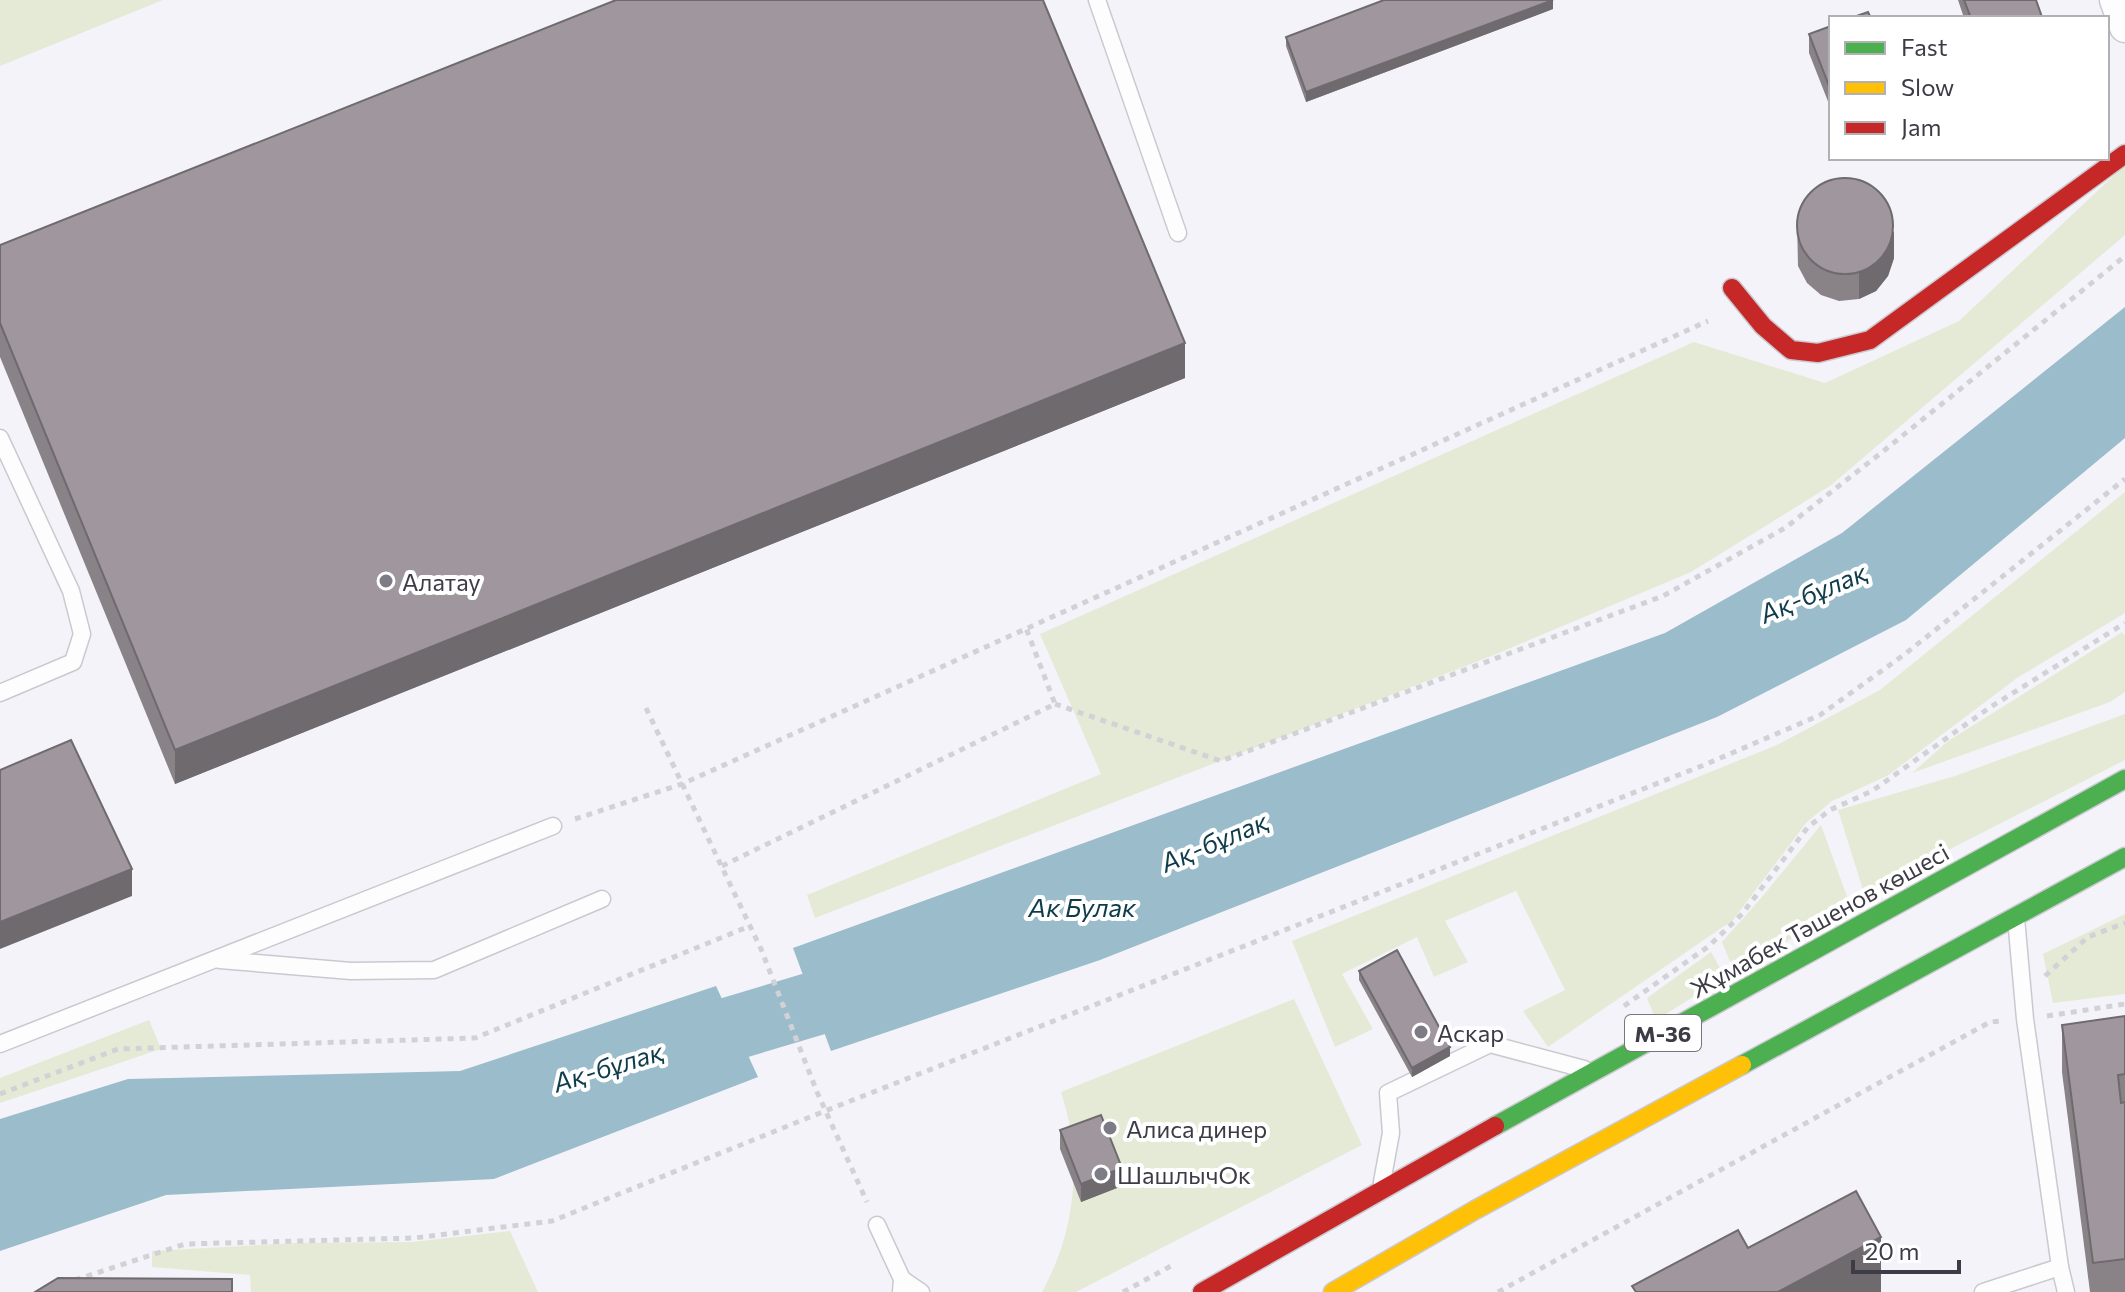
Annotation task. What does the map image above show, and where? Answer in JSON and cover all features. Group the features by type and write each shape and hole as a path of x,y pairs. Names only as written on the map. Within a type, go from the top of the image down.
{"main road":[{"path":"1732,288 1772,337 1798,353 1822,352 1870,340 2125,154"},
{"name":"Жұмабек Тәшенов көшесі","path":"1202,1292 2125,779"},
{"name":"M-36","path":"1333,1292 1475,1210 2125,857"}],"street":[{"path":"2115,0 2125,27"}],"lane":[{"path":"1097,0 1178,233"},
{"path":"0,438 71,591 82,634 73,662 0,693"},
{"path":"0,1044 553,826"},
{"path":"214,959 351,971 434,970 602,899"},
{"path":"2016,917 2025,1019 2066,1292"},
{"path":"1380,1191 1391,1133 1388,1093 1490,1044 1593,1072"},
{"path":"877,1225 901,1286 921,1292"},
{"path":"1983,1292 2060,1267"}],"path":[{"path":"722,866 1055,704 1221,761 1663,596 1785,528 2125,256"},
{"path":"553,826 682,784 1745,305"},
{"path":"66,1282 185,1244 414,1238 552,1221 1704,765 1820,715 1905,654 2125,479"},
{"path":"1613,1014 1709,946 1742,914 1808,827 1830,810 1872,791 1989,708 2125,623"},
{"path":"1026,628 1055,704"},
{"path":"646,708 761,949 817,1092 877,1225"},
{"path":"2025,1019 2041,980 2088,937 2125,923"},
{"path":"0,1094 118,1049 475,1038 750,926"},
{"path":"1498,1292 1990,1022 2125,1004"}],"green space":[{"path":"0,0 163,0 0,66"},
{"path":"2125,165 2125,235 1830,486 1691,572 1494,655 815,918 807,895 1101,774 1040,634 1694,342 1825,383 1959,321"},
{"path":"2125,492 2125,613 2017,678 1887,776 1832,801 1806,823 1733,920 1548,1047 1523,1011 1565,990 1516,891 1445,921 1468,962 1434,977 1417,937 1342,974 1373,1029 1335,1047 1292,941 1777,745 1880,690"},
{"path":"2122,632 2125,635 2125,692 2110,702 1912,773 1948,741"},
{"path":"2125,714 2125,760 1864,893 1838,810 1955,776"},
{"path":"1821,825 1849,902 1735,974 1722,942"},
{"path":"2125,914 2125,994 2053,1003 2043,954"},
{"path":"1711,952 1725,977 1656,1020 1647,998"},
{"path":"1294,999 1362,1145 1076,1292 1042,1292 1062,1244 1072,1194 1072,1143 1061,1092"},
{"path":"149,1020 161,1049 0,1103 0,1078"},
{"path":"510,1231 538,1292 251,1292 250,1275 152,1267 152,1251 297,1243 412,1242"}],"water":[{"name":"Ак Булак","path":"2125,307 2125,438 1906,620 1717,717 1100,960 831,1051 793,948 1665,633 1842,533"},
{"path":"716,986 758,1077 494,1179 166,1195 0,1251 0,1119 128,1079 460,1071"}],"building":[{"name":"Алатау","path":"616,0 1043,0 1185,343 175,750 0,323 0,245"},
{"path":"1384,0 1553,0 1306,92 1286,37"},
{"path":"1964,0 2036,0 2042,16 1970,16"},
{"path":"1829,27 1829,86 1809,34"},
{"path":"1845,178 1863,181 1879,192 1890,208 1893,226 1890,244 1879,260 1863,271 1845,274 1827,271 1811,260 1800,244 1797,226 1800,208 1811,192 1827,181"},
{"path":"71,740 132,869 0,922 0,770"},
{"path":"1397,950 1450,1047 1412,1068 1359,971"},
{"path":"2125,1016 2125,1074 2118,1075 2121,1103 2125,1102 2125,1259 2093,1263 2062,1025"},
{"path":"1101,1115 1122,1168 1081,1184 1060,1130"},
{"path":"1856,1191 1881,1237 1778,1292 1636,1292 1632,1286 1738,1230 1748,1248"},
{"path":"58,1278 232,1279 232,1292 35,1292"}],"waterway":[{"name":"Ақ-бұлақ","path":"650,1053 847,994 897,974"}],"traffic: fast":[{"path":"1495,1126 2125,779"},
{"path":"1742,1065 2125,857"}],"traffic: slow":[{"path":"1333,1292 1475,1210 1742,1065"}],"traffic: jam":[{"path":"1732,288 1763,326 1791,350 1818,353 1870,340 2125,154"},
{"path":"1202,1292 1495,1126"}],"place":[{"name":"Алатау","path":"386,581"},
{"name":"Аскар","path":"1421,1032"},
{"name":"Алиса динер","path":"1110,1128"},
{"name":"ШашлычОк","path":"1101,1174"}]}
